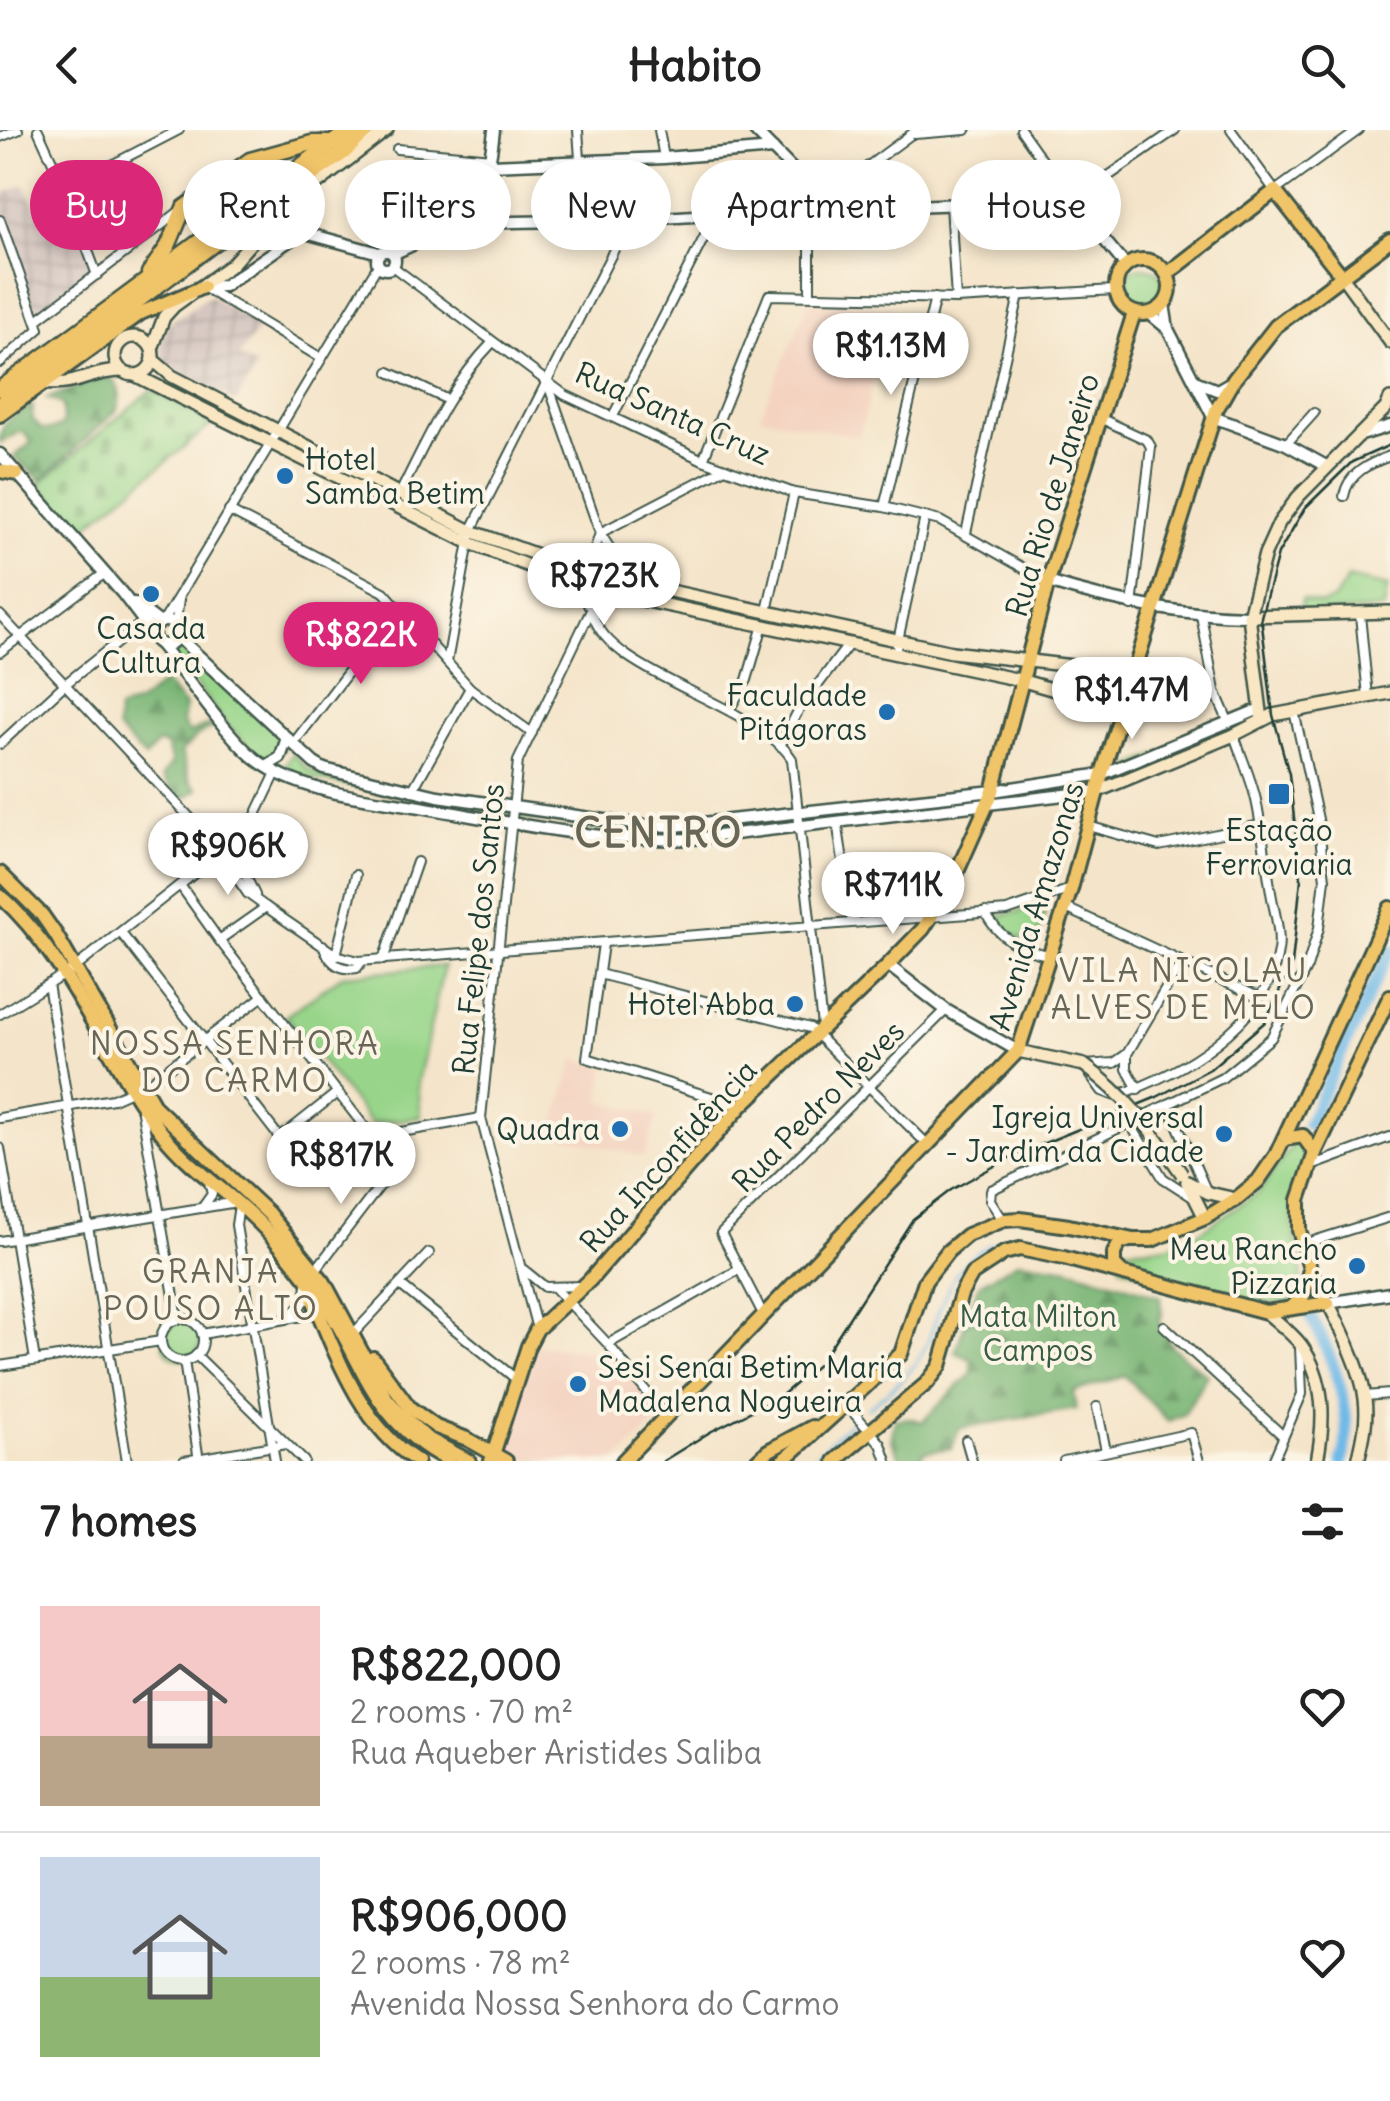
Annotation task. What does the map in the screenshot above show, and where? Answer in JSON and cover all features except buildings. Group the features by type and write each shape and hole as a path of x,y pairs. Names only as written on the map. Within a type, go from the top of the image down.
{"highway":[{"path":"0,389 350,130"},
{"path":"1,411 215,243 344,152 367,130"},
{"path":"250,160 312,144 337,142"},
{"path":"143,282 168,246 183,210"}],"main road":[{"path":"42,384 63,386 103,372 147,370 164,316 248,249 272,218 387,130"},
{"path":"1167,274 1276,191 1390,342"},
{"name":"Avenida Amazonas","path":"623,1461 1018,1051 1214,413 1232,382 1276,326 1390,240"},
{"path":"1148,260 1167,274 1170,290 1164,304 1150,314 1134,313 1122,305 1115,290 1117,277 1126,266 1148,260"},
{"path":"1,411 141,313 204,287"},
{"name":"Rua Rio de Janeiro","path":"932,915 993,791 1048,582 1134,313"},
{"path":"1124,710 1020,680 585,588 470,537 273,437 172,376 138,337 126,339 115,354 129,373 273,437 399,496 470,537 587,573 952,652 1133,673"},
{"path":"1261,715 1249,616 1265,554 1279,523 1326,466 1389,406"},
{"path":"0,471 17,474"},
{"path":"1249,616 1390,612"},
{"path":"1098,704 1111,697 1116,687 1106,670"},
{"path":"1098,791 1261,715 1390,693"},
{"path":"1,879 42,916 76,967 137,1090 140,1104 166,1138 185,1148 272,1228 334,1300 410,1408 436,1427 467,1438 481,1439 501,1428"},
{"path":"0,896 27,922 137,1090 155,1107 201,1171 254,1218 272,1228"},
{"path":"783,1461 900,1354 926,1281 948,1251 967,1235 1004,1220 1152,1240 1206,1218 1258,1181 1284,1140 1390,908"},
{"name":"Rua Inconfidência","path":"497,1459 501,1428 537,1329 585,1285 741,1106 888,965 932,915"},
{"path":"1358,1461 1366,1424 1365,1396 1310,1268 1298,1200 1314,1159 1386,1018 1390,996"},
{"path":"1018,1051 1084,1064 1115,1087 1137,1110 1185,1178 1206,1218"},
{"path":"1284,1140 1303,1136 1314,1159"},
{"path":"1185,1178 1209,1193 1236,1198"},
{"path":"1121,1272 1114,1265 1114,1253 1120,1243 1133,1240"},
{"path":"835,1461 928,1383 940,1366 972,1274 986,1262 1020,1249 1266,1312 1328,1303"},
{"path":"1286,1309 1302,1298 1310,1268"},
{"path":"312,1279 312,1297 318,1313 365,1409 390,1439 417,1461"},
{"path":"312,1279 377,1400 450,1461"},
{"path":"334,1300 387,1399 425,1443 469,1461"},
{"path":"1266,1312 1300,1343 1311,1365 1324,1406 1316,1461"},
{"path":"757,1461 832,1416"},
{"path":"467,1438 497,1459"}],"street":[{"path":"0,137 18,130"},
{"path":"38,130 52,160"},
{"path":"121,160 179,130"},
{"path":"491,160 494,130"},
{"path":"578,130 580,159"},
{"path":"659,130 664,158"},
{"path":"754,130 783,160"},
{"path":"879,160 914,132 966,130"},
{"path":"1021,130 1043,160"},
{"path":"1121,168 1174,130"},
{"path":"1231,130 1276,191 1358,130"},
{"path":"511,161 664,158 773,149"},
{"path":"397,150 482,160"},
{"path":"931,204 950,204 956,298"},
{"path":"163,224 183,209"},
{"path":"0,220 37,320 37,332 0,363"},
{"path":"204,287 224,286 302,232 379,259"},
{"path":"163,240 168,246"},
{"path":"88,250 97,275"},
{"path":"37,320 129,250"},
{"path":"157,639 162,622 379,259 386,250 393,260 411,250"},
{"path":"446,662 470,537 614,250"},
{"path":"614,416 698,250"},
{"path":"809,250 810,295"},
{"path":"1113,250 1126,266"},
{"name":"Rua Santa Cruz","path":"393,260 492,343 565,396 704,460 794,493 925,517 966,533 1048,582 1152,610 1249,616"},
{"path":"204,287 321,358"},
{"path":"704,460 769,295 956,298 1115,290"},
{"path":"966,533 1019,296"},
{"path":"884,507 935,298"},
{"path":"1164,304 1168,329 1214,413 1326,466"},
{"path":"1150,314 1168,329"},
{"path":"399,496 448,400 492,343"},
{"path":"389,372 448,400"},
{"path":"1198,386 1217,390 1232,382"},
{"path":"548,384 600,533 618,561 624,579 619,594 605,607 592,608"},
{"path":"1286,444 1314,413"},
{"path":"1102,419 1147,440 1151,447 1132,606"},
{"path":"1356,436 1390,426"},
{"path":"0,454 122,593 235,736 271,770 334,792 643,841 692,838 1102,774 1231,729"},
{"path":"1344,496 1346,484 1355,474 1390,456"},
{"path":"725,468 600,533 587,573 586,600 601,631 634,658 730,710 792,759 818,1030"},
{"path":"767,611 794,493"},
{"path":"229,511 372,584 470,688 532,732"},
{"path":"895,654 925,517"},
{"path":"0,652 105,573"},
{"path":"157,639 169,644 176,631 184,586"},
{"path":"122,593 176,631 324,769 412,791 650,826 837,820 1098,791"},
{"path":"241,846 271,770 290,741 398,608"},
{"name":"Rua Felipe dos Santos","path":"537,1329 481,1118 518,761 592,608"},
{"path":"0,615 225,859 248,894 336,955 362,961 382,960 1007,911 1070,890"},
{"path":"1360,615 1368,696"},
{"path":"1084,1064 1102,1091 1115,1096 1166,1076 1225,1038 1249,1013 1272,970 1279,944 1255,798 1215,691 1201,616"},
{"path":"0,744 64,685 143,622"},
{"path":"730,710 746,680 763,625"},
{"path":"780,746 798,712 850,644"},
{"path":"412,791 470,688"},
{"path":"1004,1220 990,1200 992,1190 1222,1078 1271,1038 1296,994 1319,928 1324,855 1294,710"},
{"path":"837,820 852,922"},
{"path":"1088,826 1159,846 1260,825"},
{"path":"225,859 231,846 241,846"},
{"path":"241,846 246,853 244,872 257,899"},
{"path":"0,1014 76,967 213,860 225,859 238,867 246,860"},
{"path":"382,960 417,862"},
{"path":"336,955 356,875"},
{"path":"180,885 396,1166 312,1279 304,1302 289,1317"},
{"path":"1052,898 1065,908 1258,997"},
{"path":"219,940 266,907"},
{"path":"985,912 997,932 1049,955"},
{"path":"121,934 307,1173"},
{"path":"602,944 587,1058 741,1106"},
{"path":"323,945 336,966 348,970 357,968 362,961"},
{"path":"1084,1064 1114,1063 1127,1054 1181,963"},
{"path":"888,965 946,1010 1018,1051"},
{"path":"599,974 818,1030 929,1146"},
{"path":"48,984 127,1461"},
{"path":"0,1118 113,1099 137,1090 264,996"},
{"name":"Rua Pedro Neves","path":"740,1269 721,1234 946,1010"},
{"path":"1127,1054 1127,1069 1138,1089"},
{"path":"280,1138 338,1092"},
{"path":"140,1104 178,1319"},
{"path":"1168,1104 1202,1186 1209,1193"},
{"path":"374,1138 481,1118"},
{"path":"1130,1122 1163,1178 1194,1198"},
{"path":"148,1138 157,1134 166,1138"},
{"path":"1314,1159 1390,1137"},
{"path":"0,1148 35,1360"},
{"path":"198,1210 209,1202 213,1188 201,1171"},
{"path":"0,1241 238,1204 236,1225 274,1461"},
{"path":"1303,1244 1390,1217"},
{"path":"236,1225 254,1218"},
{"path":"355,1332 429,1253"},
{"path":"520,1266 534,1280 556,1288 585,1285"},
{"path":"608,1344 740,1269 763,1314"},
{"path":"400,1285 516,1380"},
{"path":"556,1288 666,1416"},
{"path":"1328,1303 1390,1294"},
{"path":"202,1334 318,1313"},
{"path":"178,1319 190,1320 202,1334 202,1346 196,1355 184,1361 166,1353 161,1341 165,1327 178,1319"},
{"path":"1164,1326 1282,1435"},
{"path":"0,1366 161,1341"},
{"path":"1273,1461 1302,1394 1300,1343"},
{"path":"196,1355 304,1461"},
{"path":"184,1361 199,1460"},
{"path":"1365,1396 1390,1394"},
{"path":"846,1404 870,1430 888,1461"},
{"path":"1097,1407 1106,1451"},
{"path":"1064,1461 1191,1433 1199,1461"},
{"path":"966,1440 972,1461"},
{"path":"184,1461 286,1444"}],"shaded area":[{"path":"24,185 30,196 30,250 88,250 97,275 37,320 0,220 0,195"},
{"path":"210,296 260,326 239,357 257,367 236,402 163,364 161,346 166,325"},
{"path":"809,302 893,307 859,437 760,416"},
{"path":"575,1059 606,1067 601,1101 657,1116 645,1157 552,1134"},
{"name":"Sesi Senai Betim Maria Madalena Nogueira","path":"533,1345 611,1353 662,1415 617,1461 513,1461 496,1452"}],"green space":[{"path":"1143,267 1158,274 1165,289 1158,304 1143,311 1128,304 1121,289 1128,274"},
{"path":"104,377 113,379 118,387 116,411 41,480 14,457 32,442 22,431 0,443 2,429 9,419 33,406 32,418 41,429 51,430 63,424 62,404 47,398"},
{"path":"151,390 214,423 80,531 39,484"},
{"path":"1348,578 1388,587 1384,609 1301,614 1302,599 1321,604 1334,600"},
{"path":"179,640 283,735 284,750 265,763 228,726 166,647"},
{"path":"164,683 185,706 182,722 189,733 209,725 214,727 198,735 181,752 190,782 198,789 180,801 162,777 172,763 167,746 158,743 145,758 117,729 118,710 138,703"},
{"path":"1249,716 1251,723 1110,783 952,806 675,836 487,814 280,772 293,753 307,769 350,783 484,809 654,832 1006,795 1112,774"},
{"path":"1041,907 1045,914 1035,945 996,927 992,917"},
{"path":"444,966 418,1082 421,1117 371,1124 286,1016 343,975"},
{"path":"1294,1143 1300,1143 1310,1154 1293,1208 1302,1279 1291,1301 1231,1298 1122,1266 1118,1257 1125,1249 1168,1246 1198,1233 1259,1192"},
{"name":"Mata Milton Campos","path":"1019,1261 1069,1268 1160,1296 1159,1322 1173,1348 1207,1375 1184,1414 1168,1421 1125,1376 1073,1392 1076,1409 959,1428 952,1448 923,1452 923,1457 902,1461 891,1440 895,1420 911,1418 922,1422 972,1373 971,1359 955,1352 979,1284"},
{"path":"182,1321 195,1327 201,1340 195,1353 182,1359 169,1353 163,1340 169,1327"}],"waterway":[{"path":"1308,1124 1390,950"},
{"path":"868,1408 915,1365 952,1281 965,1262 981,1250 998,1242 1036,1239 1096,1253"},
{"path":"1311,1317 1340,1387 1346,1426 1342,1461"},
{"path":"809,1461 850,1423"}],"railway":[{"path":"663,1461 781,1396 820,1363 913,1219 951,1190 1013,1156 1157,1097 1210,1069 1265,1022 1292,964 1301,879 1289,774 1273,715 1261,617 1278,554 1305,508 1352,462 1390,445"}],"place":[{"name":"Hotel Samba Betim","path":"285,476"},
{"name":"Casa da Cultura","path":"151,594"},
{"name":"Faculdade Pitágoras","path":"887,712"},
{"name":"Estação Ferroviaria","path":"1279,794"},
{"name":"Hotel Abba","path":"795,1004"},
{"name":"Quadra","path":"620,1129"},
{"name":"Igreja Universal - Jardim da Cidade","path":"1224,1134"},
{"name":"Meu Rancho Pizzaria","path":"1357,1266"},
{"name":"Sesi Senai Betim Maria Madalena Nogueira","path":"578,1384"}],"district":[{"name":"CENTRO","path":"659,833"},
{"name":"VILA NICOLAU ALVES DE MELO","path":"1184,988"},
{"name":"NOSSA SENHORA DO CARMO","path":"235,1062"},
{"name":"GRANJA POUSO ALTO","path":"211,1290"}]}
